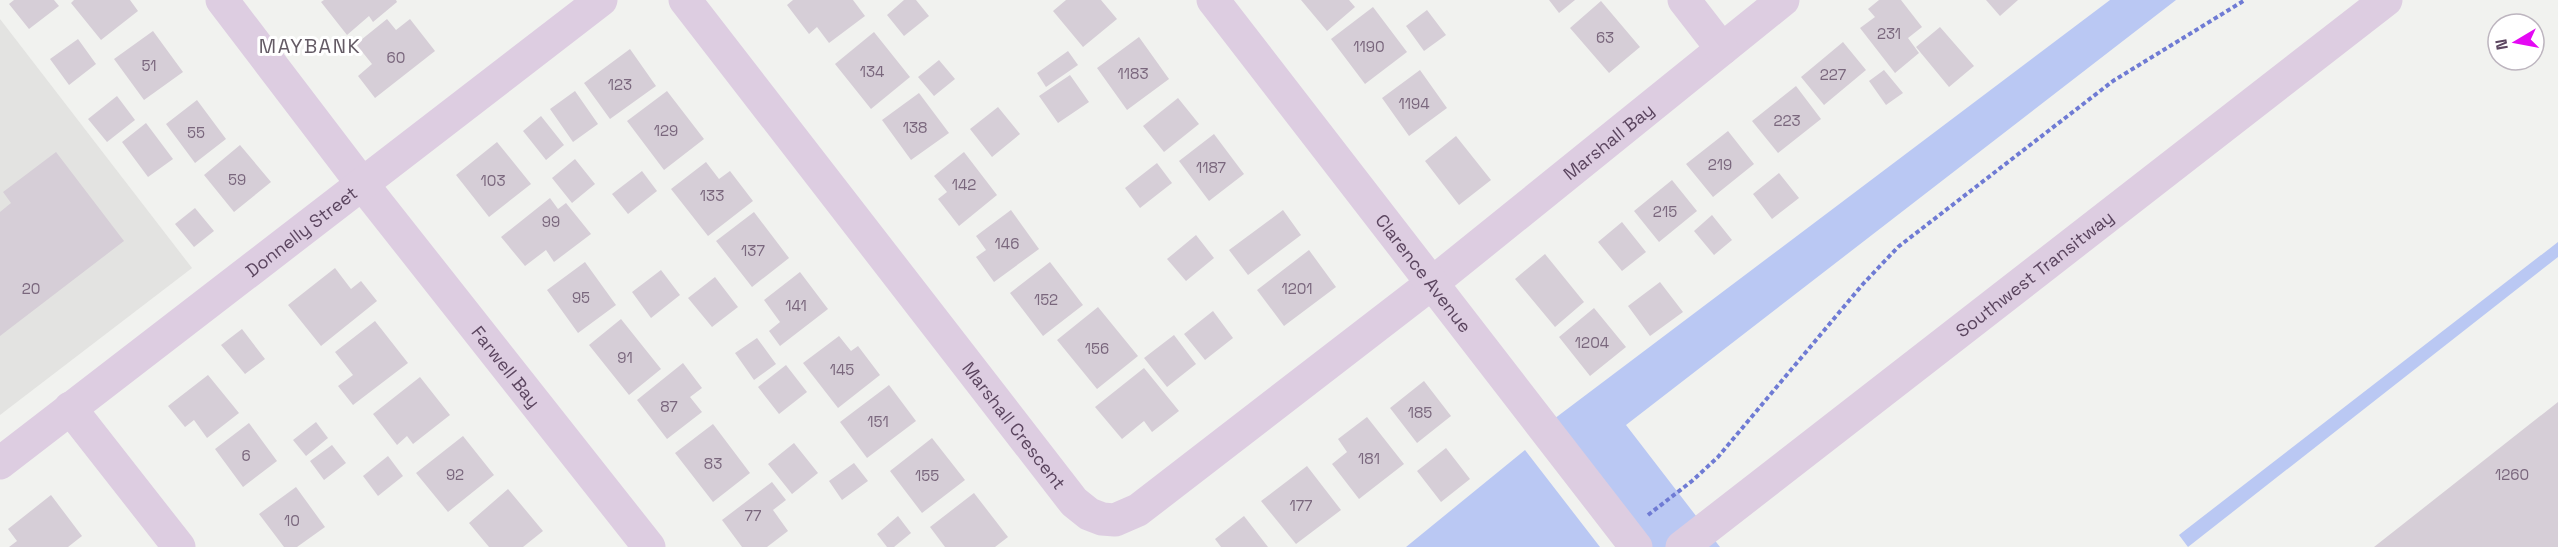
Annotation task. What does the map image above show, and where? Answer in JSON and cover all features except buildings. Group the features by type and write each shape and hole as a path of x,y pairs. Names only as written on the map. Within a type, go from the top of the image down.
{"street":[{"name":"Farwell Bay","path":"222,0 363,185 649,547"},
{"name":"Donnelly Street","path":"0,463 601,0"},
{"name":"Marshall Crescent","path":"685,0 1074,502 1089,514 1115,520 1138,510 1431,284"},
{"name":"Clarence Avenue","path":"1213,0 1631,540"},
{"path":"1684,0 1722,49"},
{"name":"Marshall Bay","path":"1431,284 1783,0"},
{"name":"Southwest Transitway","path":"1682,547 2386,0"},
{"path":"70,408 179,547"}],"path":[{"path":"1631,540 1718,457 1863,284 1898,247 2113,81 2245,0"}],"shaded area":[{"path":"2110,0 2176,0 1626,425 1720,547 1636,547 1542,428"},
{"path":"0,19 192,268 0,415"},
{"path":"2558,242 2558,257 2188,547 2179,535"},
{"path":"1525,450 1600,547 1406,547"}],"district":[{"name":"MAYBANK","path":"310,46"}]}
